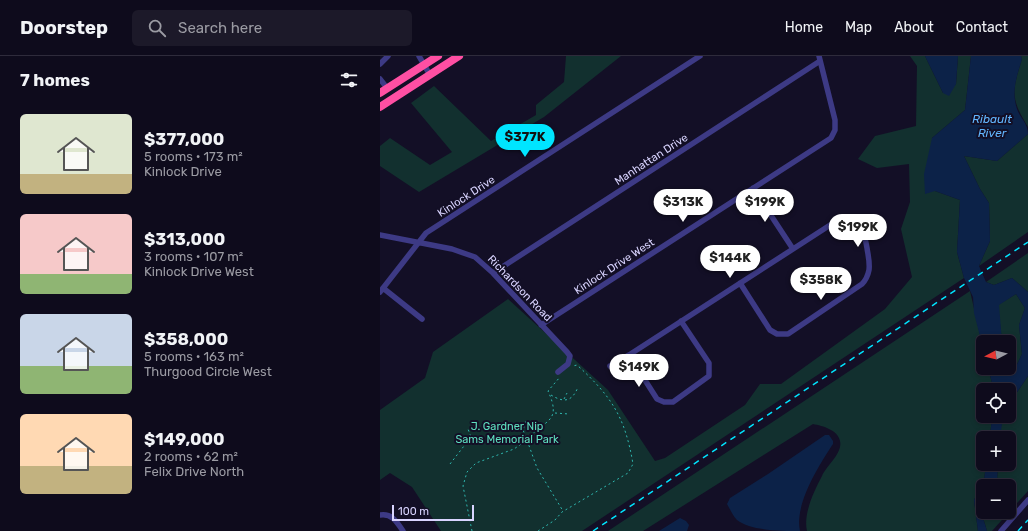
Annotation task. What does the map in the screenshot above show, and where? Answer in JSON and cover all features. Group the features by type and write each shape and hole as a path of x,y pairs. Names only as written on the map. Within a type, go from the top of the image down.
{"highway":[{"path":"384,91 438,56"},
{"path":"380,107 459,56"}],"street":[{"path":"380,64 388,56"},
{"path":"420,56 430,75"},
{"name":"Kinlock Drive","path":"382,290 426,233 700,56"},
{"name":"Kinlock Drive West","path":"541,325 830,138 836,130 835,120 820,59"},
{"name":"Manhattan Drive","path":"493,273 820,59"},
{"path":"380,79 384,91"},
{"path":"753,188 793,249"},
{"path":"610,366 841,218 850,216 855,218 863,227 869,263 868,276 862,284 788,334 778,334 770,330 740,283"},
{"name":"Richardson Road","path":"380,235 468,254 482,263 570,356 568,364 560,373"},
{"path":"382,290 422,319"},
{"path":"629,355 657,399 664,402 673,402 707,380 710,372 709,363 681,321"},
{"path":"1001,531 1028,500"},
{"path":"380,515 387,514 396,520 403,531"}],"path":[{"path":"538,531 563,512 628,473 633,464 629,441 615,406 601,387 577,365 574,365 568,370"},
{"path":"472,531 463,486 467,472 476,463 514,449 553,418 554,413 548,391 560,373"},
{"path":"550,395 556,399 570,399 575,395 578,387"},
{"path":"564,399 567,393"},
{"path":"554,413 569,414"},
{"path":"526,421 523,430 537,468 563,512"},
{"path":"450,464 471,437 468,430"}],"green space":[{"path":"566,56 621,56 544,117 419,192 380,166 380,146 390,138 430,165 452,152 411,103 434,86 491,141 536,115 536,105 564,82"},
{"name":"J. Gardner Nip Sams Memorial Park","path":"910,56 925,56 943,93 956,84 958,56 971,56 965,110 932,138 935,191 960,200 957,252 964,278 582,531 441,531 412,487 390,473 380,480 380,410 425,378 433,352 508,299 608,390 655,461 665,458 745,405 760,384 781,384 885,309 912,277 901,229 910,202 909,164 877,168 858,159 875,136 916,126 917,66"},
{"path":"1021,56 1028,56 1028,127 1018,109 1014,94 1016,79 1022,59"},
{"path":"1028,134 1028,232 979,266 990,241 989,203 980,189 964,156 997,161"},
{"path":"1028,253 1028,292 1012,278 994,285 986,282"},
{"path":"970,291 980,335 976,335 976,375 990,375 992,383 976,383 976,423 991,423 991,431 976,431 976,471 985,471 984,479 976,479 976,496 974,500 978,531 807,531 806,524 808,510 813,496 824,472 837,455 840,446 839,437 833,431 813,424 643,531 608,531"},
{"path":"1016,294 1025,308 1019,325 1022,354 1016,367 1016,335 1001,335 998,305"},
{"path":"1028,376 1028,491 1016,504 1016,479 997,479 998,471 1016,471 1016,431 1001,431 1001,423 1016,423 1016,394"},
{"path":"983,519 1003,519 992,531 987,531"}],"water":[{"path":"925,56 958,56 956,84 949,96 943,93"},
{"name":"Ribault River","path":"971,56 1021,56 1022,59 1015,84 1015,102 1018,112 1027,127 1028,134 997,161 964,156 980,189 989,203 990,241 979,266 986,282 994,285 1012,278 1028,292 1028,376 1016,394 1016,383 992,383 990,375 1016,375 1016,367 1022,354 1019,325 1025,308 1016,294 999,305 1001,335 980,335 974,313 973,297 964,278 957,252 960,200 935,191 925,194 924,174 932,138 965,110"},
{"path":"991,423 1002,423 1001,431 991,431"},
{"path":"825,435 829,435 833,441 833,444 815,474 804,498 799,521 800,531 758,528 743,524 737,520 727,504 730,498"},
{"path":"985,471 998,471 997,479 984,479"},
{"path":"976,496 976,516 974,500"},
{"path":"680,518 686,521 689,525 687,531 659,531"},
{"path":"976,519 983,519 987,531 978,531"}],"railway":[{"path":"593,531 1028,242"},
{"path":"1018,531 1028,520"}]}
